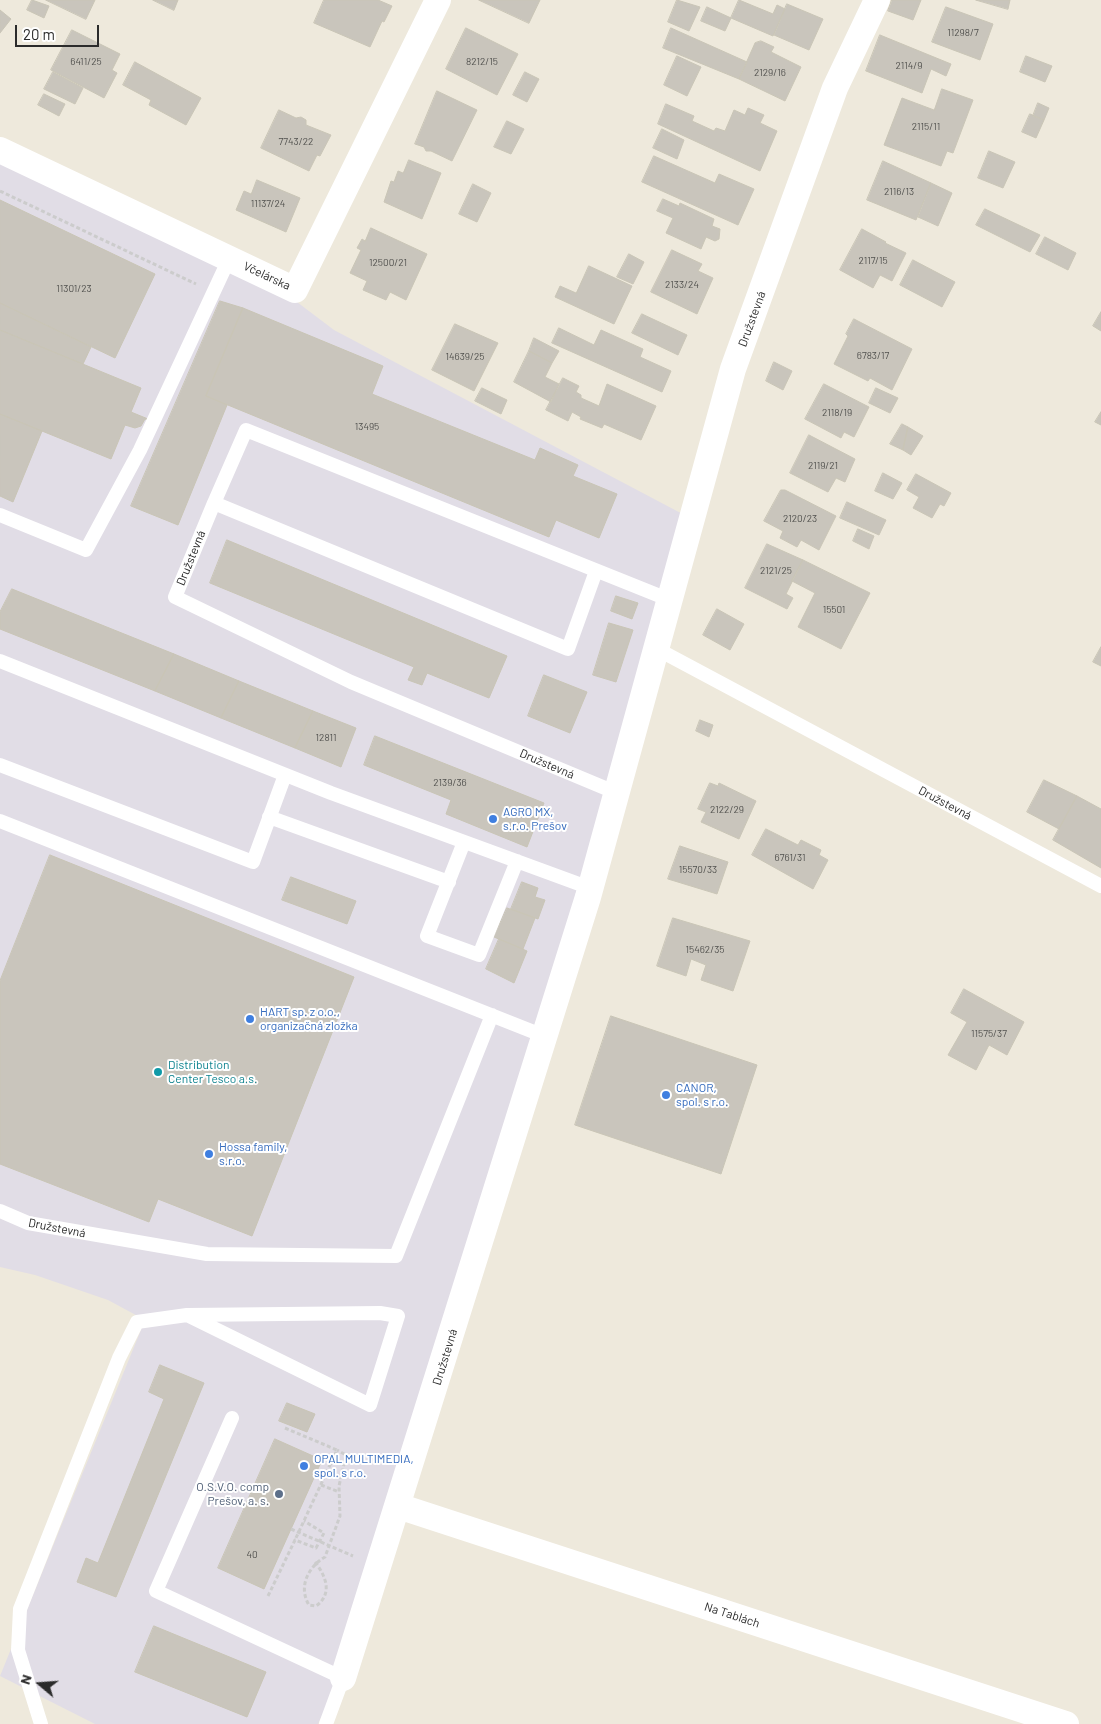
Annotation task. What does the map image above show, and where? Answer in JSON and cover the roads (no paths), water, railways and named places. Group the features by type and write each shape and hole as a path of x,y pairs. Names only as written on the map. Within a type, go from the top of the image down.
{"street":[{"name":"Včelárska","path":"0,150 295,290 438,0"},
{"name":"Družstevná","path":"343,1678 590,888 734,369 836,88 877,0"},
{"name":"Na Tablách","path":"398,1506 1066,1724"}],"lane":[{"path":"0,515 86,550 140,450 229,259"},
{"path":"596,571 568,649 214,503 246,430 670,600"},
{"name":"Družstevná","path":"214,503 175,597 351,682 616,793"},
{"name":"Družstevná","path":"657,649 1101,886"},
{"path":"0,661 285,775 590,888"},
{"path":"0,765 253,862 285,775"},
{"path":"269,817 449,882"},
{"path":"0,821 544,1036"},
{"path":"464,842 427,936 479,956 517,861"},
{"name":"Družstevná","path":"0,1211 28,1223 207,1254 396,1256 492,1016"},
{"path":"42,1724 18,1650 20,1608 119,1358 137,1322 187,1315 380,1313 398,1316 370,1405 187,1315"},
{"path":"232,1418 156,1591 343,1678"},
{"name":"Družstevná","path":"326,1724 343,1678"}],"place":[{"name":"AGRO MX, s.r.o. Prešov","path":"493,819"},
{"name":"HART sp. z o.o., organizačná zložka","path":"250,1019"},
{"name":"Distribution Center Tesco a.s.","path":"158,1072"},
{"name":"CANOR, spol. s r.o.","path":"666,1095"},
{"name":"Hossa family, s.r.o.","path":"209,1154"},
{"name":"OPAL MULTIMEDIA, spol. s r.o.","path":"304,1466"},
{"name":"O.S.V.O. comp Prešov, a. s.","path":"279,1494"}]}
